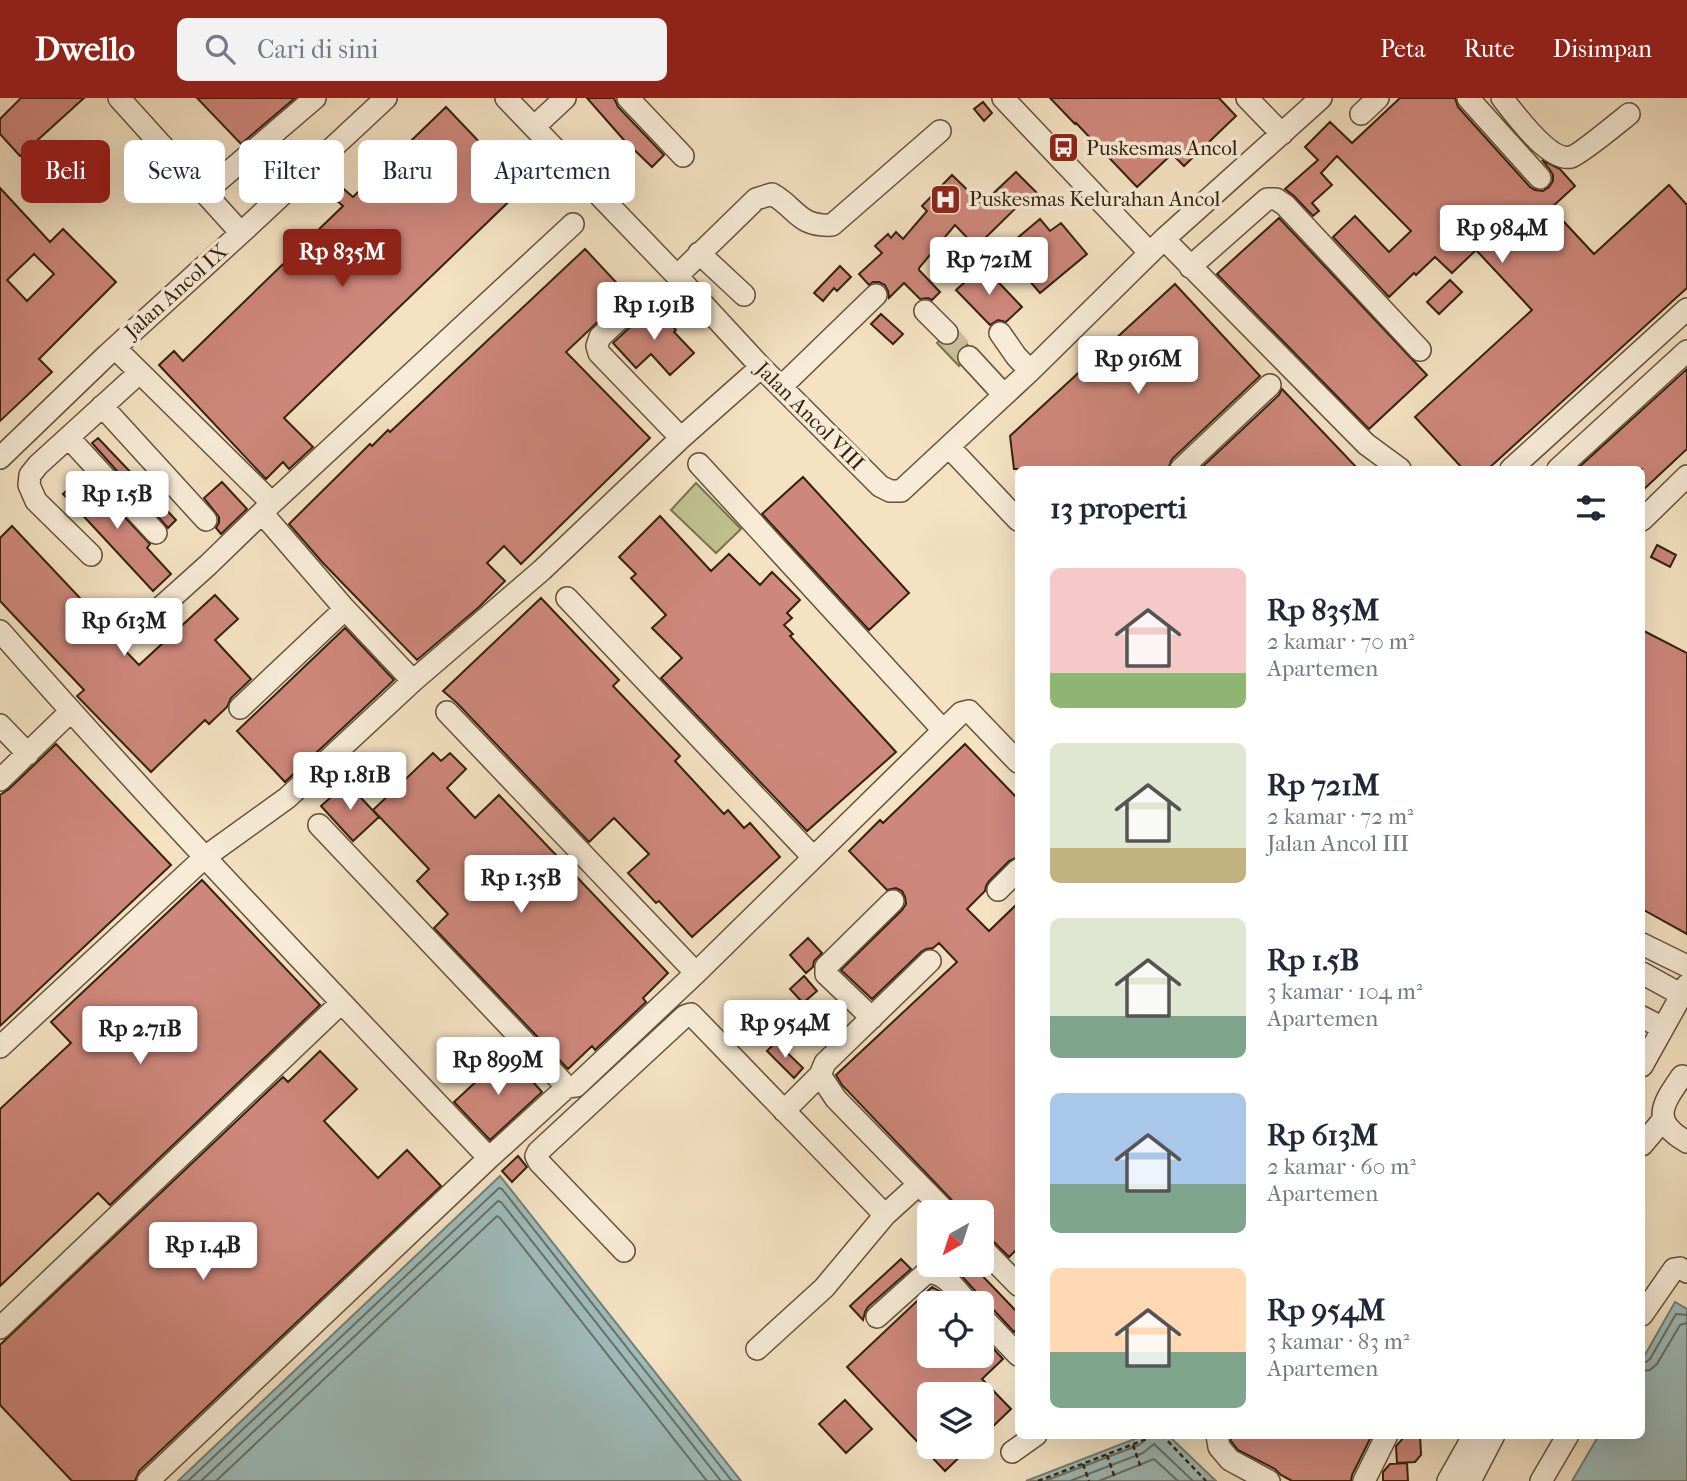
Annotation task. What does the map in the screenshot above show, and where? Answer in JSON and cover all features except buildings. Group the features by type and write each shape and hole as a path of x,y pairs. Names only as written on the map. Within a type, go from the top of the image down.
{"street":[{"path":"119,98 157,140"},
{"path":"225,175 315,98"},
{"name":"Jalan Ancol IX","path":"0,458 114,348 386,98"},
{"name":"Jalan Ancol VIII","path":"506,98 677,276 761,368 880,486 890,492 901,491 1030,371 1157,246 1321,98"},
{"path":"534,127 565,98"},
{"path":"628,98 683,156"},
{"path":"1003,98 1157,246 1189,267 1366,444 1396,466"},
{"path":"1361,114 1378,98"},
{"path":"1468,98 1540,178"},
{"path":"1502,98 1544,147 1559,157 1573,157 1629,114"},
{"path":"1249,99 1282,134"},
{"path":"677,276 756,199 772,194 784,201 798,216 818,226 832,225 940,131"},
{"path":"1189,267 1267,199 1276,199 1285,205 1420,350"},
{"path":"213,203 241,233"},
{"path":"149,618 573,224"},
{"path":"699,253 744,295"},
{"path":"781,387 876,295"},
{"path":"643,297 600,338 597,346 599,353 681,438"},
{"path":"1514,466 1687,309"},
{"path":"925,311 947,333"},
{"path":"1000,333 1030,371"},
{"path":"114,348 267,508 345,609 413,681"},
{"path":"1561,466 1687,351"},
{"path":"969,357 1004,395"},
{"path":"0,1047 205,857 287,798 413,681 542,570 681,438 761,368"},
{"path":"91,555 36,501 29,485 30,475 139,373"},
{"path":"1184,466 1270,385"},
{"path":"102,406 206,520"},
{"path":"69,438 156,533"},
{"path":"949,447 1015,517"},
{"path":"699,464 943,730"},
{"path":"1645,517 1687,476"},
{"path":"567,598 813,857"},
{"path":"240,708 345,609"},
{"path":"0,631 205,857 489,1158"},
{"path":"0,780 71,711"},
{"path":"148,1481 489,1158 567,1087 576,1086 696,973 961,713 969,711 1015,759"},
{"path":"447,712 696,973"},
{"path":"0,724 28,754"},
{"path":"319,825 567,1087"},
{"path":"998,890 1015,873"},
{"path":"872,1018 825,971 893,901"},
{"path":"1645,945 1687,966"},
{"path":"784,1111 820,1075 825,1063 930,961"},
{"path":"1645,974 1684,990 1645,1061"},
{"path":"0,1328 341,1003"},
{"path":"624,1251 536,1156 685,1016 691,1014 885,1215"},
{"path":"1645,1019 1663,1028"},
{"path":"820,1075 836,1099 934,1200"},
{"path":"1645,1141 1663,1119 1667,1098 1682,1076"},
{"path":"1663,1119 1673,1134 1687,1142"},
{"path":"757,1349 824,1288 885,1215 918,1185"},
{"path":"994,1259 1015,1277"},
{"path":"1645,1311 1674,1269 1687,1272"},
{"path":"877,1317 926,1273 941,1274 957,1291"},
{"path":"994,1330 1015,1352"},
{"path":"1012,1452 1030,1439"},
{"path":"1218,1439 1219,1447 1230,1460 1269,1481"},
{"path":"1364,1481 1385,1439"},
{"path":"1448,1481 1472,1439"},
{"path":"1470,1481 1492,1439"},
{"path":"1541,1481 1566,1439"}],"path":[{"path":"1038,1481 1147,1439"},
{"path":"1163,1439 1206,1481"},
{"path":"1133,1444 1141,1468"},
{"path":"1107,1455 1115,1478"},
{"path":"1083,1464 1089,1481"},
{"path":"1056,1474 1059,1481"}],"green space":[{"path":"952,328 974,352 959,366 937,343"},
{"path":"696,483 741,529 716,553 671,510"}],"water":[{"path":"500,1176 741,1481 178,1481"},
{"path":"1675,1302 1687,1309 1687,1481 1572,1481 1597,1439 1645,1439 1645,1355"},
{"path":"1135,1439 1172,1439 1216,1481 1026,1481"}],"tunnel":[{"path":"947,333 969,357"}],"place":[{"name":"Puskesmas Ancol","path":"1063,148"},
{"name":"Puskesmas Kelurahan Ancol","path":"946,199"}]}
